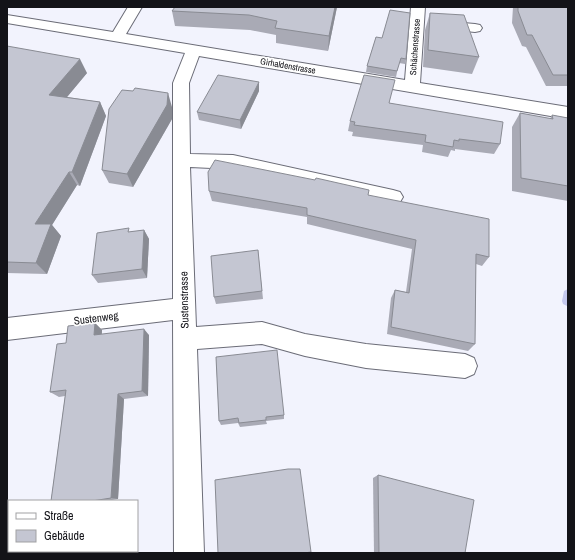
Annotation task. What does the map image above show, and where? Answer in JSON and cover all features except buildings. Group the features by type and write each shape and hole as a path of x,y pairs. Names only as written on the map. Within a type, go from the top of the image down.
{"street":[{"path":"116,37 135,7"},
{"name":"Schächenstrasse","path":"412,87 418,7"},
{"name":"Girhaldenstrasse","path":"7,19 568,113"},
{"path":"417,23 475,28"},
{"name":"Sustenstrasse","path":"189,553 181,160 181,83 194,50"},
{"path":"181,160 233,162 393,196"},
{"name":"Sustenweg","path":"7,329 184,308"},
{"path":"185,339 262,333 305,344 366,356 465,366"}],"waterway":[{"path":"567,301 568,294"}]}
